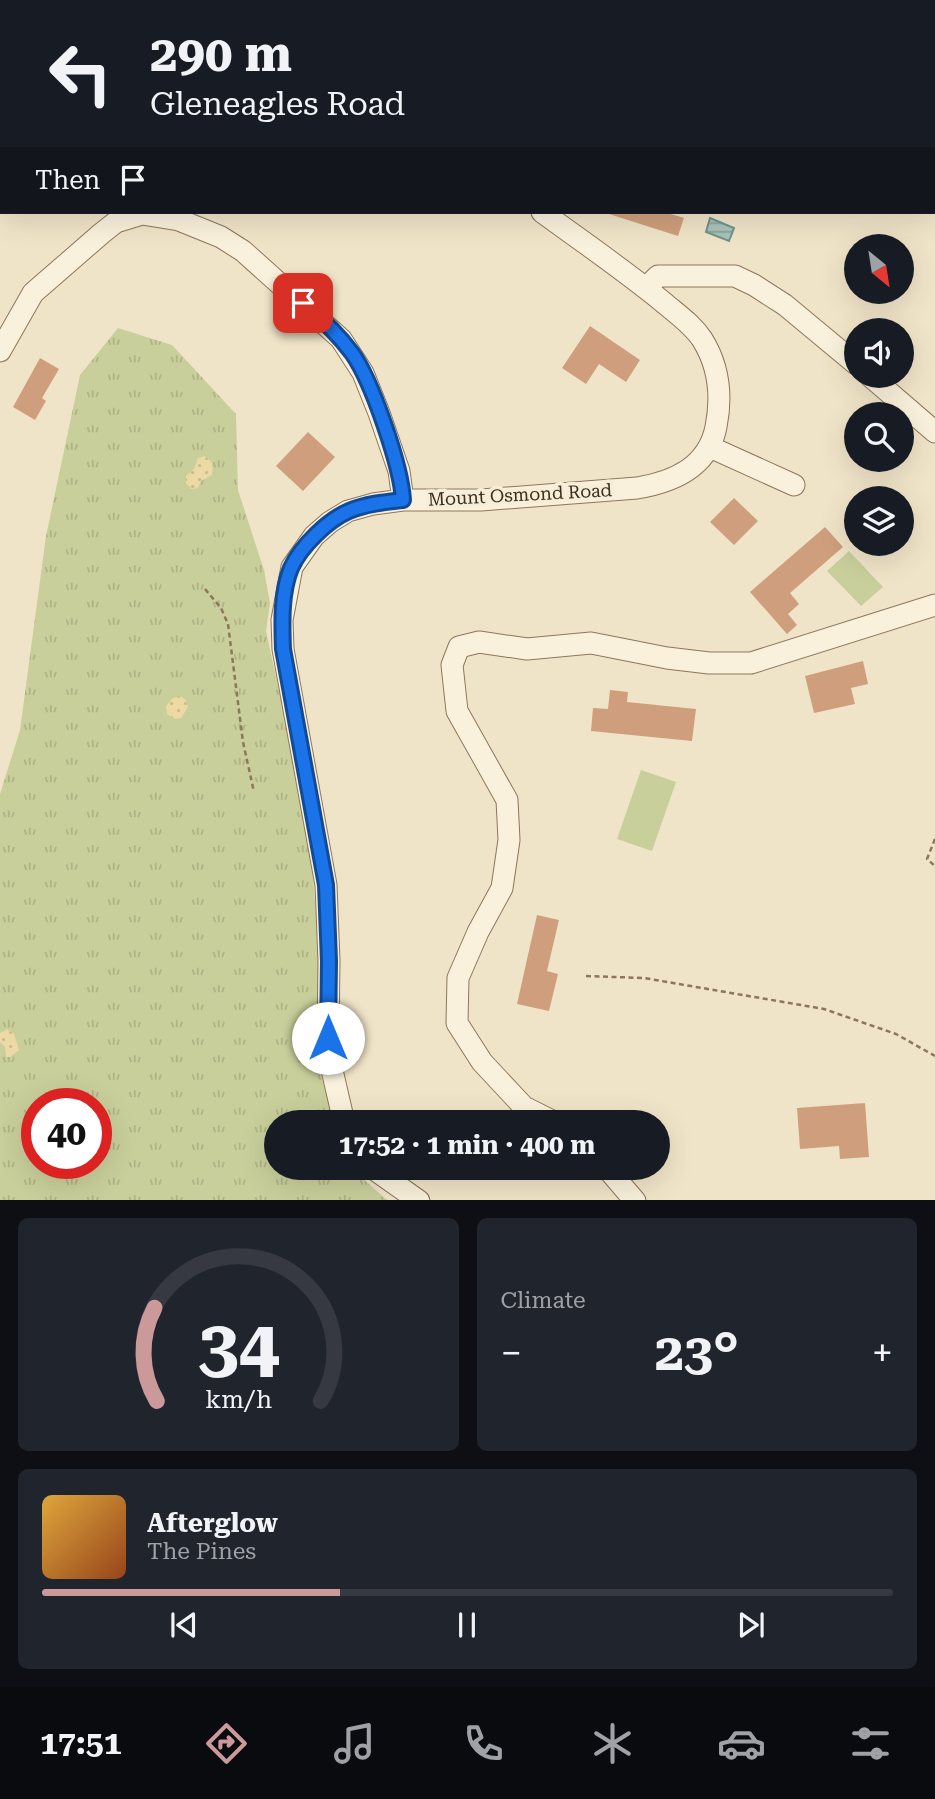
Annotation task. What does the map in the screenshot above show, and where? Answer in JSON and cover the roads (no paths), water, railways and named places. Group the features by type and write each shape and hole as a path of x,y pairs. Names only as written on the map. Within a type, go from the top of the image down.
{"street":[{"path":"0,351 33,293 116,222 142,214 179,220 221,237 243,251 341,339 363,373 379,413 399,471 403,500"},
{"path":"545,214 646,288 693,327 708,351 719,386 718,417 710,447 794,485"},
{"path":"646,288 658,276 735,276 785,305 844,354"},
{"path":"884,388 935,432"},
{"name":"Mount Osmond Road","path":"341,1110 328,1038 326,885 283,649 282,620 292,567 314,536 348,511 403,500 481,499 655,485 680,476 698,463 710,447"},
{"path":"530,1110 524,1107 482,1062 457,1023 458,978 478,932 502,888 509,840 507,800 457,711 452,666 459,646 479,642 527,649 591,643 667,658 709,663 751,663 935,605"},
{"path":"390,1180 418,1200"},
{"path":"617,1180 635,1200"}],"water":[{"path":"710,218 734,228 729,241 706,232"}]}
